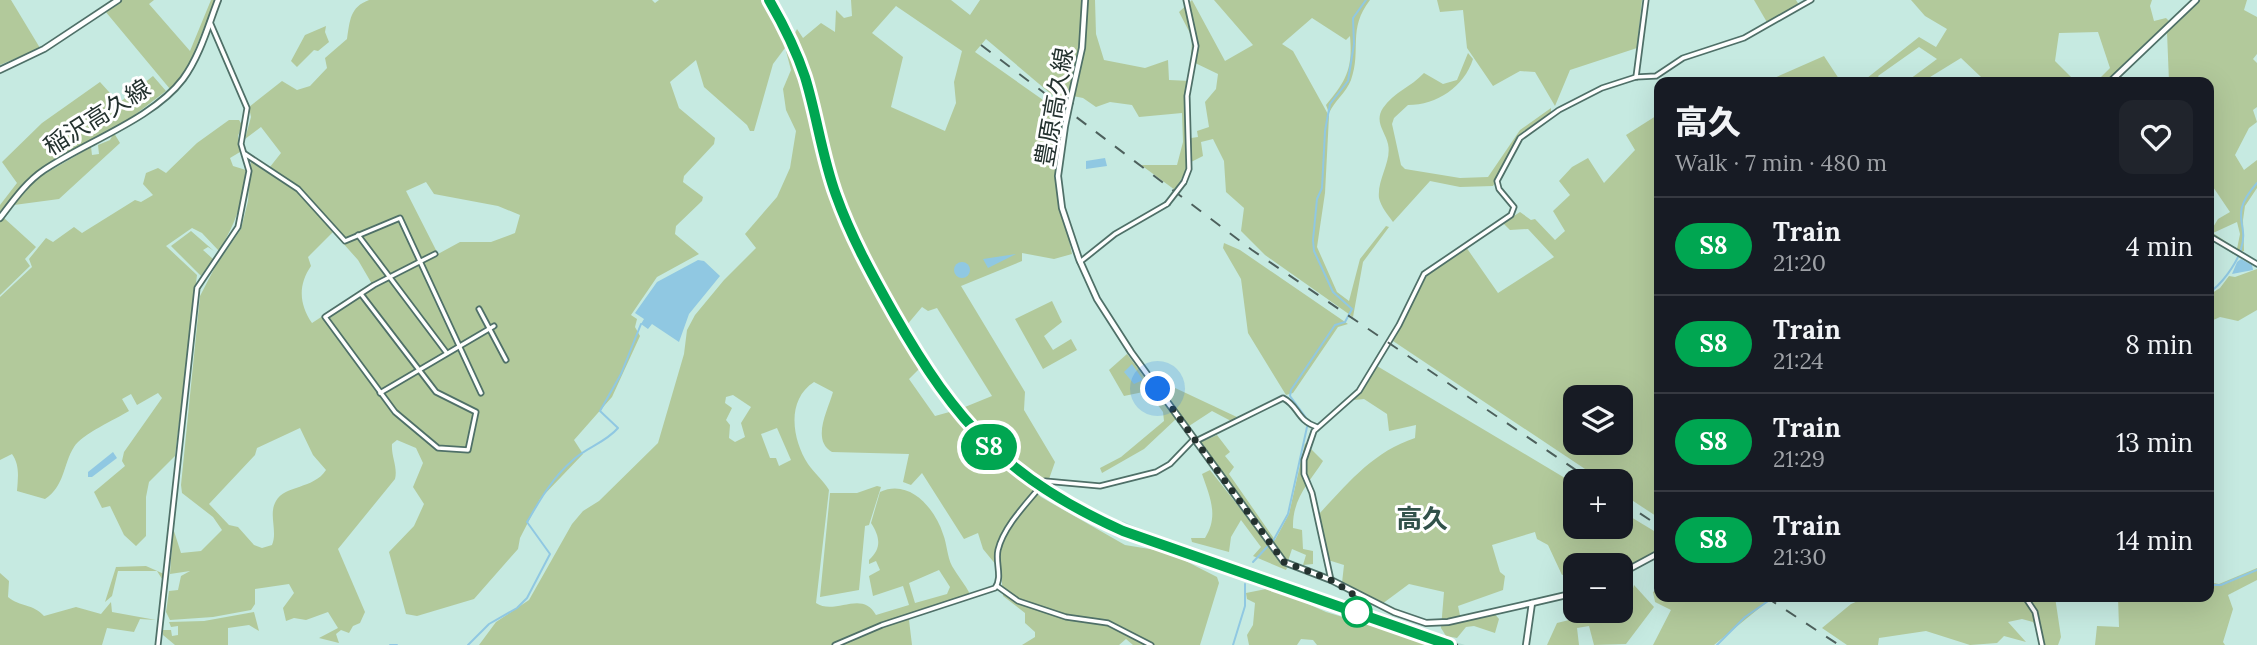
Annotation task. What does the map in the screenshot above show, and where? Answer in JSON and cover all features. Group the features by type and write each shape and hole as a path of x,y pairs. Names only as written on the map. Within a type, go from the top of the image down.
{"main road":[{"path":"0,69 44,49 118,0"},
{"name":"稲沢高久線","path":"0,218 29,183 44,170 130,121 170,93 189,71 218,0"},
{"name":"豊原高久線","path":"1085,0 1082,48 1058,163 1059,191 1067,229 1080,262 1117,331 1284,562 1331,580 1394,612 1434,624 1563,596"},
{"path":"2115,77 2196,0"},
{"path":"1633,567 1654,556"},
{"path":"1526,645 1532,603"}],"street":[{"path":"1080,262 1115,234 1167,205 1184,182 1188,169 1187,96 1196,46 1186,0"},
{"path":"1636,77 1646,0"},
{"path":"1331,580 1312,493 1304,474 1304,460 1317,427 1359,391 1399,325 1424,274 1511,215 1513,203 1496,186 1520,138 1534,126 1578,100 1636,77 1656,76 1683,58 1744,38 1811,0"},
{"path":"158,645 197,288 238,227 249,171 241,144 247,108 210,22"},
{"path":"245,154 298,189 345,241 400,218 481,393"},
{"path":"358,235 446,352"},
{"path":"2214,238 2257,264"},
{"path":"361,293 436,392 476,412 468,450 438,448 395,412 325,317 361,293 435,254"},
{"path":"479,309 491,327 506,360"},
{"path":"380,393 491,327"},
{"path":"997,586 998,548 1005,533 1045,481 1100,486 1156,472 1170,464 1195,440 1283,398 1288,400 1301,420 1317,427"},
{"path":"835,645 883,625 986,593 997,586"},
{"path":"997,586 1018,601 1066,617 1108,623 1151,645"},
{"path":"2028,602 2035,612 2042,645"}],"shaded area":[{"path":"0,0 11,0 40,48 0,65"},
{"path":"122,0 154,0 149,4 190,51 211,0 215,0 187,70 170,89 105,11"},
{"path":"369,0 652,0 655,3 659,0 764,0 785,37 785,48 773,64 754,131 750,131 747,125 704,87 696,60 670,82 679,108 715,138 714,144 684,176 683,182 703,197 702,201 676,226 675,234 699,254 657,277 631,315 637,319 635,327 640,336 612,397 574,440 583,454 540,499 520,538 518,549 474,599 417,616 406,614 389,552 414,526 424,504 413,487 423,463 416,448 397,440 392,444 395,479 338,549 365,612 360,623 353,626 349,633 341,630 336,634 339,643 319,638 338,628 328,612 306,620 294,618 286,621 283,608 294,593 289,584 255,589 255,604 251,610 213,617 170,620 166,612 169,591 178,590 181,576 190,571 170,574 173,528 181,553 201,551 222,530 213,517 182,493 181,485 200,296 215,267 241,229 248,201 251,161 266,172 281,153 261,127 245,139 251,117 249,107 282,81 297,90 310,86 327,68 325,58 347,39 354,10","holes":["426,182 434,194 498,206 520,215 515,233 491,242 460,242 438,254 406,191","333,232 358,260 372,284 312,323 302,294 304,280 311,266 308,257","300,428 313,455 326,470 314,481 280,496 273,511 274,540 272,545 262,548 254,545 238,527 229,525 209,504 255,455 257,448"]},
{"path":"851,0 951,0 970,15 980,0 1095,0 1096,34 1104,60 1145,68 1168,60 1169,80 1191,81 1188,97 1191,138 1198,137 1197,131 1209,127 1205,102 1216,89 1218,74 1191,61 1192,37 1179,12 1192,0 1225,61 1253,45 1214,0 1370,0 1359,21 1351,80 1329,113 1326,105 1347,74 1350,36 1346,40 1312,18 1282,44 1293,51 1329,116 1325,193 1317,247 1337,292 1349,301 1360,259 1386,226 1389,227 1363,262 1353,317 1265,255 1241,231 1244,208 1226,192 1224,161 1213,139 1201,142 1203,156 1191,162 1175,190 1141,165 1177,165 1183,142 1182,113 1139,117 1132,105 1110,102 1096,107 1083,98 1068,95 1064,105 986,39 975,52 1063,114 1055,175 1072,254 1054,259 1022,253 1022,261 961,286 1025,392 1024,410 1055,462 1049,479 1042,481 1000,448 960,409 992,396 937,308 928,311 922,307 901,332 920,368 909,379 935,416 953,411 979,443 1036,488 1034,491 1041,497 1125,545 1168,552 1217,577 1219,583 1200,645 1133,645 1126,639 1119,645 1022,645 1035,637 1035,632 1025,623 1025,613 1003,596 1001,571 983,549 978,533 964,539 922,473 911,485 903,482 909,454 832,452 826,447 823,424 833,392 814,382 799,399 795,432 810,467 829,490 816,603 831,607 863,604 876,615 909,605 903,586 873,596 869,576 880,570 876,561 869,564 869,560 878,547 878,538 871,523 880,492 901,489 911,492 934,514 952,566 970,594 913,613 909,620 912,645 479,645 496,622 529,600 572,524 583,511 599,501 658,443 684,354 687,330 695,315 724,280 756,248 745,234 777,197 790,168 796,131 786,110 783,89 791,70 786,51 797,29 803,38 821,23 835,32 836,10 844,18 852,16","holes":["896,6 962,51 954,82 956,103 945,131 891,107 903,57 872,33","733,395 751,407 741,423 745,437 735,442 729,438 730,425 726,420 732,408 725,403 726,397","777,428 791,460 779,466 776,458 770,458 761,434","939,570 950,587 947,594 915,603 909,583"]},
{"path":"1437,0 1642,0 1637,48 1570,70 1555,106 1535,72 1520,71 1493,86 1467,48 1463,10 1440,12"},
{"path":"1754,0 1796,0 1799,5 1768,24"},
{"path":"1911,0 2152,0 2150,6 2154,21 2166,18 2170,22 2110,77 2101,77 2110,68 2098,32 2059,33 2055,61 2071,77 1981,77 1961,58 1930,77 1913,77 1937,59 1919,47 1879,77 1868,77 1919,37 1936,47 1947,29 1925,16"},
{"path":"2198,0 2247,0 2244,10 2257,17 2257,54 2253,59 2257,63 2257,107 2253,110 2257,122 2249,128 2235,155 2244,170 2257,160 2257,188 2245,206 2244,251 2233,254 2214,238 2214,234 2237,249 2240,234 2237,222 2214,233 2218,219 2230,212 2214,188 2214,77 2169,77 2167,32"},
{"path":"326,26 329,42 318,51 314,50 297,67 291,61 305,35"},
{"path":"1468,53 1473,59 1456,86 1429,102 1408,105 1394,118 1392,124 1401,165 1405,169 1460,178 1488,177 1520,130 1551,108 1551,113 1524,131 1493,186 1460,187 1430,181 1393,222 1379,198 1389,151 1380,122 1383,108 1424,73 1443,84 1457,80"},
{"path":"1824,56 1838,77 1776,77"},
{"path":"153,76 166,91 132,117 45,168 0,215 0,205 17,183 2,162 42,123 100,82 119,103"},
{"path":"1654,117 1654,515 1633,501 1633,469 1585,469 1564,455 1633,455 1633,385 1563,385 1563,454 1393,341 1428,273 1466,247 1498,293 1554,257 1528,229 1510,230 1503,223 1520,212 1531,220 1535,219 1555,240 1565,231 1553,211 1570,195 1559,181 1572,167 1588,158 1604,183 1635,150 1626,135"},
{"path":"229,120 239,120 242,125 238,136 240,152 230,158 233,166 246,170 241,202 230,231 219,251 202,233 192,228 166,246 197,275 175,456 149,482 146,497 146,536 136,546 124,535 110,506 102,508 94,492 125,466 122,461 124,452 162,398 158,393 137,405 131,394 122,399 129,411 78,442 56,488 45,499 17,491 18,472 15,458 12,454 0,460 0,297 32,267 29,259 46,238 53,242 74,227 82,233 135,200 141,202 153,195 143,184 146,173 158,168 166,173 197,143"},
{"path":"114,133 120,143 59,199 14,205 36,179 91,147 92,155 99,154 98,145 110,140"},
{"path":"4,218 36,247 25,259 30,266 0,295 0,222"},
{"path":"191,231 214,251 208,247 203,250 213,259 201,276 171,246"},
{"path":"1224,243 1240,250 1348,324 1338,327 1293,393 1286,395 1248,333 1241,279 1223,248"},
{"path":"2257,269 2257,310 2238,321 2220,317 2214,320 2214,292 2229,276 2235,277"},
{"path":"1052,301 1062,322 1044,336 1053,350 1071,339 1077,350 1043,369 1015,319"},
{"path":"1127,354 1176,419 1144,449 1102,473 1100,468 1121,457 1164,421 1163,412 1148,391 1124,396 1109,370"},
{"path":"1377,366 1563,477 1563,539 1633,539 1633,518 1654,531 1654,553 1633,564 1633,553 1563,553 1562,575 1548,545 1537,539 1535,532 1492,545 1500,572 1505,576 1503,590 1458,606 1461,620 1494,613 1499,619 1495,633 1474,626 1466,627 1457,638 1446,636 1441,628 1444,592 1409,584 1382,604 1342,583 1344,565 1328,560 1319,514 1374,460 1386,451 1415,438 1416,425 1389,431 1387,414 1364,399 1354,400 1356,392"},
{"path":"1156,379 1239,418 1231,421 1212,411 1189,426"},
{"path":"1217,435 1230,452 1225,456 1234,467 1229,474 1275,540 1289,514 1305,443 1323,461 1303,491 1293,517 1293,528 1302,530 1303,549 1313,551 1313,564 1303,565 1306,555 1292,549 1288,561 1282,557 1201,442"},
{"path":"1210,470 1286,570 1253,556 1261,547 1241,520 1231,537 1229,552 1192,542 1191,538 1205,538 1212,522 1212,506 1202,474"},
{"path":"1044,486 1120,524 1122,521 1176,544 1353,605 1355,601 1366,605 1365,609 1399,624 1465,645 1445,645 1397,628 1396,631 1154,544 1115,536 1117,529 1067,506 1041,490"},
{"path":"881,487 869,525 865,526 859,590 820,597 830,493 857,493"},
{"path":"146,566 164,574 164,582 157,571 118,571 112,596 105,602 116,567"},
{"path":"2257,568 2257,580 2228,595 2233,609 2223,642 2225,645 2095,645 2097,626 2119,627 2118,602 2214,602 2214,583 2219,584"},
{"path":"0,573 9,581 8,597 36,609 44,616 76,607 101,614 111,602 112,612 156,620 140,619 134,632 107,628 102,645 0,645"},
{"path":"1634,585 1654,607 1626,644 1594,645 1589,626 1577,628 1579,645 1547,645 1557,623 1633,623"},
{"path":"1266,589 1288,595 1326,612 1436,645 1317,645 1313,640 1301,639 1297,645 1249,645 1247,635 1253,625 1255,603 1247,599 1246,593"},
{"path":"1655,602 1767,602 1714,645 1653,645 1671,610"},
{"path":"2056,602 2061,637 2058,645 2045,645 2033,622 2022,619 2008,622 2026,642 2004,636 1997,643 1970,645 1926,631 1879,638 1878,645 1847,645 1822,628 1851,604"},
{"path":"254,612 259,631 249,625 228,628 228,645 175,645 163,635 163,630 171,630 172,636 178,635 178,626 171,627 169,622 204,621"}],"water":[{"path":"1105,158 1107,166 1086,169 1086,161"},
{"path":"1016,254 988,268 983,259"},
{"path":"2241,259 2252,265 2253,270 2232,274 2237,262"},
{"path":"698,260 704,261 720,276 689,314 679,342 652,324 648,329 641,324 644,319 635,313 657,282"},
{"path":"959,262 965,262 970,270 968,276 959,278 954,273 954,267"},
{"path":"1132,364 1143,380 1134,384 1124,372"},
{"path":"113,452 117,458 92,477 88,477 88,472"}],"waterway":[{"path":"1307,419 1290,396 1291,390 1335,325 1345,322 1352,309 1333,292 1314,251 1313,240 1317,199 1322,188 1325,131 1330,104 1348,81 1354,44 1353,18 1366,0"},
{"path":"2214,289 2239,255 2243,240 2241,212 2248,194 2257,183"},
{"path":"468,645 489,624 517,608 527,598 550,554 527,522 559,474 578,456 618,428 600,411 621,374 641,324"},
{"path":"1273,541 1288,514 1307,427"},
{"path":"1253,562 1267,547"},
{"path":"2214,585 2221,585 2257,570"},
{"path":"1233,645 1245,606 1245,584"},
{"path":"1717,645 1745,617 1767,602"},
{"path":"390,645 397,645"}],"railway":[{"path":"772,0 807,75 838,191 856,238 927,366 956,408 992,446 1041,486 1098,517 1458,645"},
{"path":"981,45 1252,250 1574,469"},
{"path":"1633,509 1654,523"},
{"path":"1774,602 1839,645"}],"train":[{"name":"S8","path":"769,0 796,52 835,193 853,239 924,367 954,410 989,447 1040,488 1073,508 1123,531 1449,645"}],"district":[{"name":"高久","path":"1422,518"}],"route":[{"path":"1158,389 1279,557 1296,570 1331,580 1352,593 1357,612"}]}
